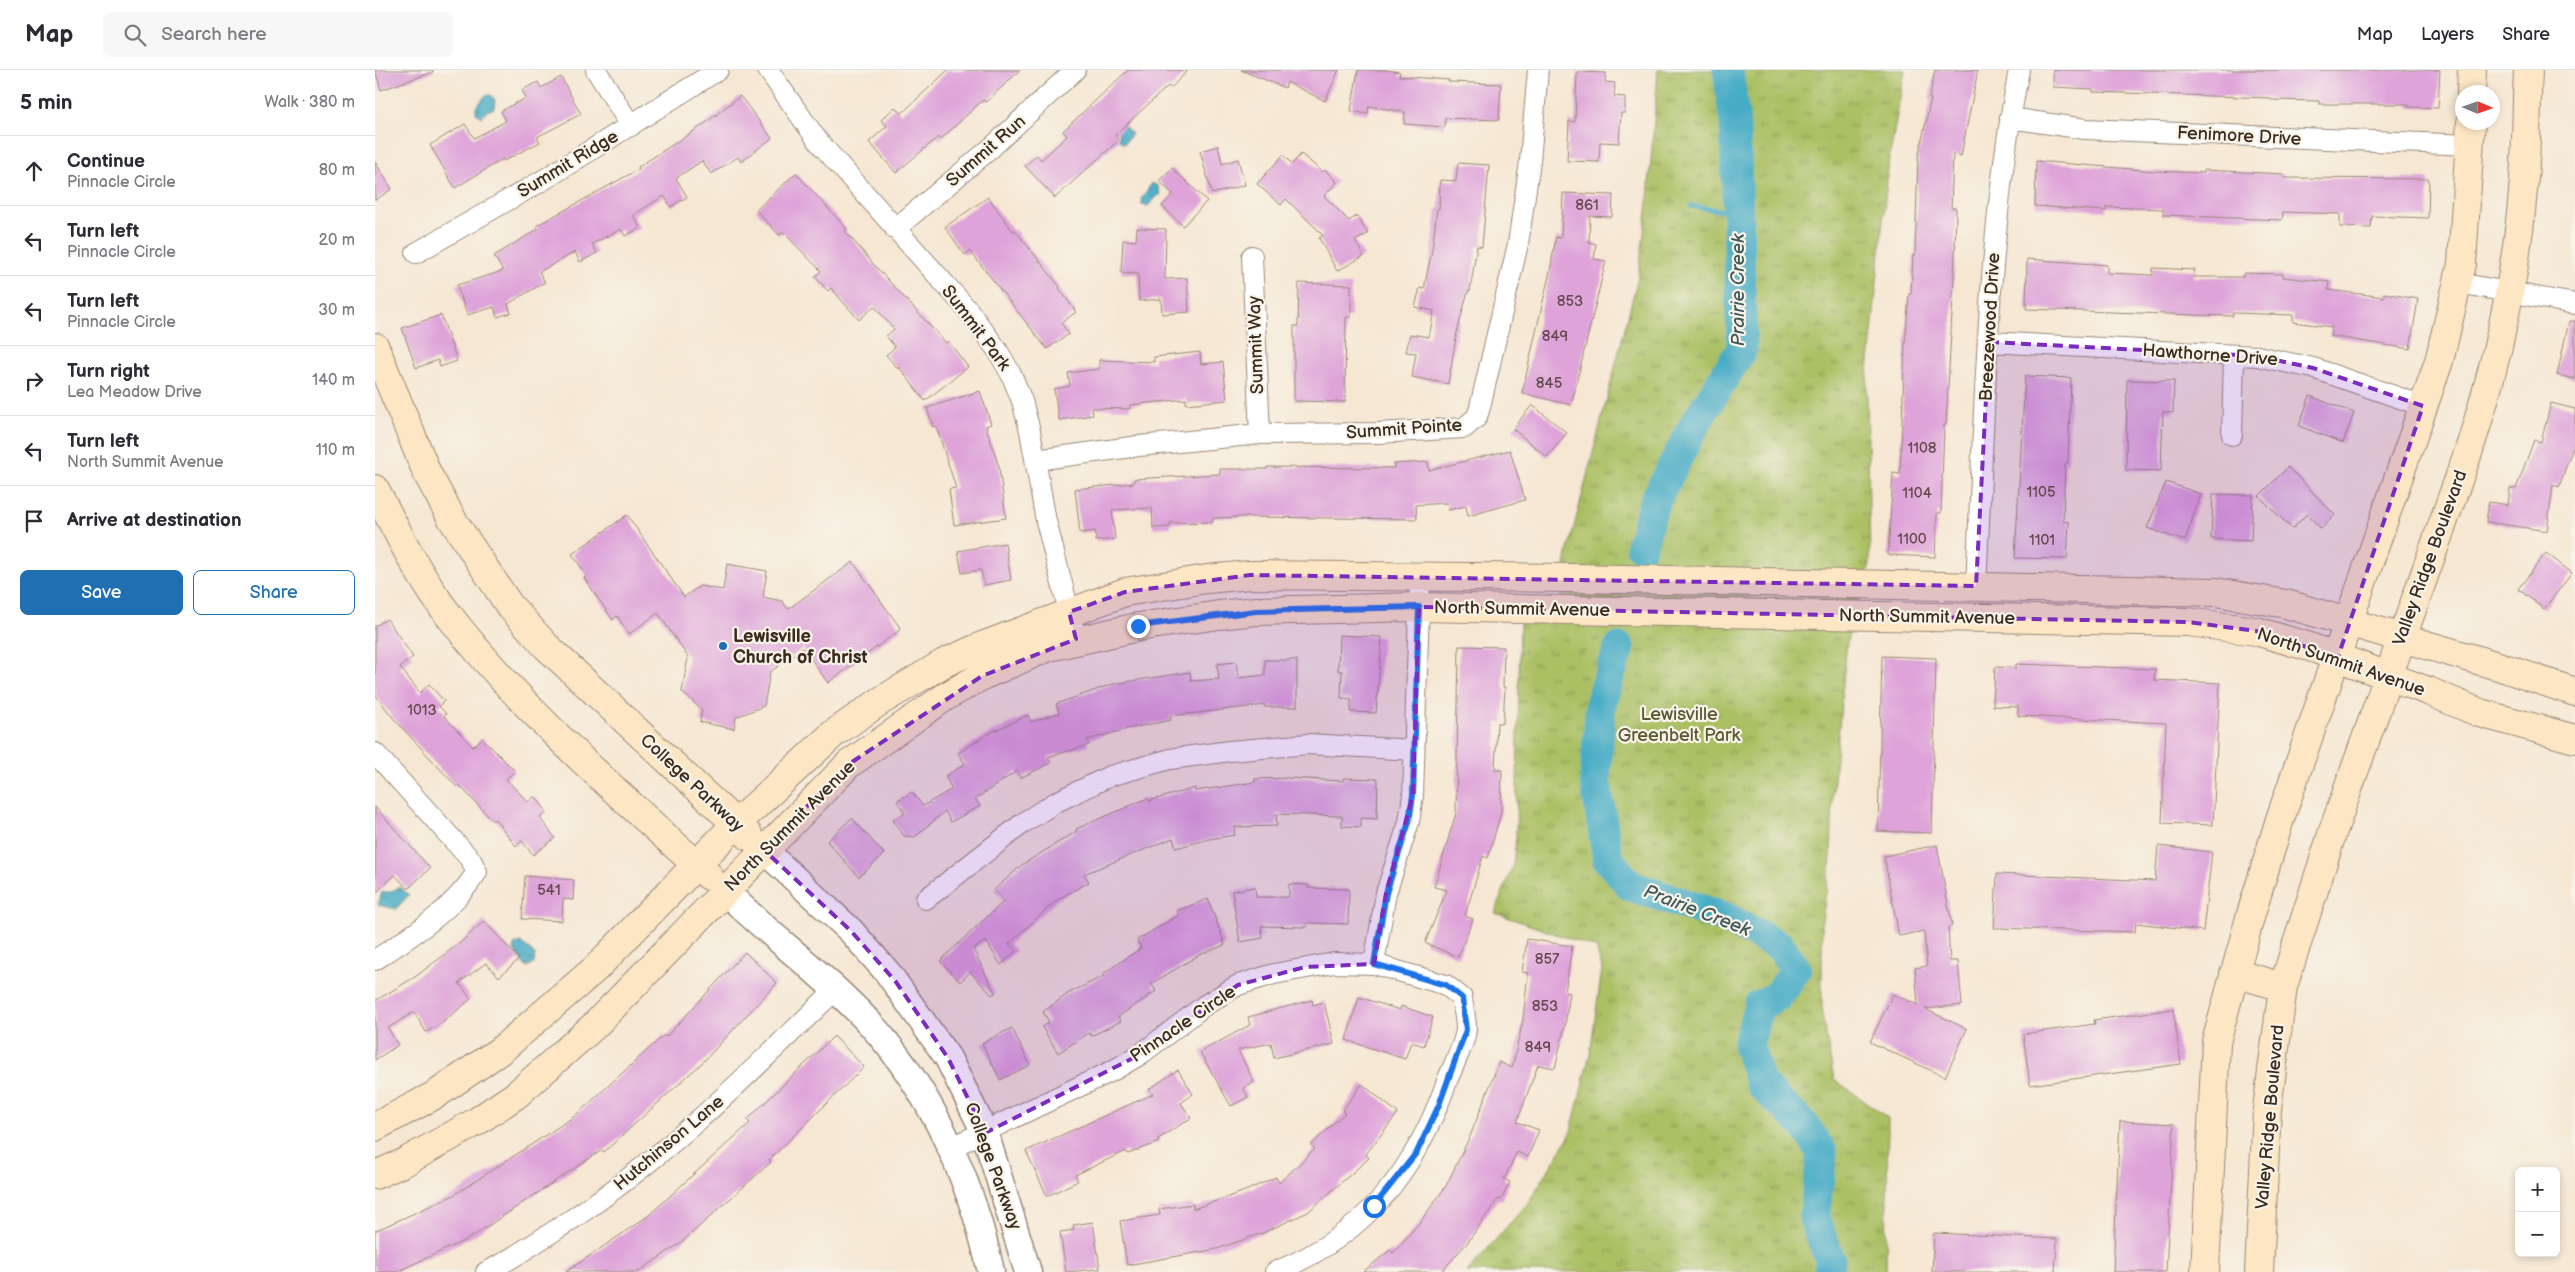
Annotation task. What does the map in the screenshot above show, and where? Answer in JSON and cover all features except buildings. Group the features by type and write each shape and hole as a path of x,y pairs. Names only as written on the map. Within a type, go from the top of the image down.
{"main road":[{"path":"2471,85 2472,70"},
{"name":"Valley Ridge Boulevard","path":"2259,1272 2267,1109 2283,987 2333,831 2478,421 2488,386 2509,293 2523,191 2528,70"},
{"path":"2205,1272 2217,1042 2234,973 2277,828 2338,657 2439,361 2462,264 2470,134"},
{"name":"College Parkway","path":"375,347 383,387 427,473 452,519 509,605 546,646 765,850"},
{"name":"College Parkway","path":"375,489 404,546 446,612 510,690 609,786 725,891"},
{"name":"North Summit Avenue","path":"375,1127 435,1094 501,1050 595,969 736,824 833,734 887,697 944,663 1069,612 1125,592 1207,579 1250,576 1420,576 2215,592 2286,604 2402,637 2575,692"},
{"name":"North Summit Avenue","path":"375,1174 403,1163 476,1122 516,1095 594,1026 849,764 945,697 982,676 1049,647 1076,639 1138,626 1256,611 1419,607 2188,622 2256,631 2338,657 2480,713 2575,740"},
{"path":"2234,973 2283,987"}],"street":[{"path":"596,70 631,126"},
{"name":"Summit Ridge","path":"416,253 545,179 718,70"},
{"name":"Summit Park","path":"768,70 818,141 968,310 998,351 1012,376 1022,401 1036,460 1046,521 1076,639"},
{"name":"Summit Run","path":"895,229 991,148 1075,70"},
{"name":"Summit Pointe","path":"1036,460 1139,446 1260,434 1378,433 1464,428 1477,417 1518,244 1530,161 1538,70"},
{"name":"Breezewood Drive","path":"1976,586 1995,232 2010,118 2019,70"},
{"name":"Fenimore Drive","path":"2010,118 2085,129 2470,134"},
{"name":"Summit Way","path":"1252,256 1260,434"},
{"path":"2458,284 2575,304"},
{"name":"Hawthorne Drive","path":"1989,342 2272,358 2313,368 2423,406"},
{"path":"2231,435 2234,355"},
{"path":"1374,964 1386,893 1409,822 1413,795 1420,576"},
{"path":"926,899 974,859 1023,823 1056,802 1110,776 1170,759 1229,751 1308,744 1414,750"},
{"path":"375,753 467,856 477,872 467,887 434,920 375,960"},
{"name":"College Parkway","path":"765,850 851,931 896,982 948,1058 985,1133 1028,1272"},
{"name":"College Parkway","path":"725,891 881,1036 931,1106 950,1148 985,1243 991,1272"},
{"name":"Pinnacle Circle","path":"950,1148 985,1133 1121,1066 1141,1054 1205,1005 1238,985 1305,967 1334,963 1374,964 1446,985 1462,998 1466,1030 1439,1105 1417,1152 1394,1184 1361,1218 1329,1245 1311,1257 1275,1272"},
{"name":"Hutchinson Lane","path":"486,1272 598,1203 655,1159 715,1106 834,991"}],"highlighted area":[{"path":"1989,342 2257,356 2313,368 2423,406 2338,657 2256,631 2188,622 1419,607 1413,795 1386,893 1374,964 1305,967 1238,985 1141,1054 985,1133 948,1058 896,982 851,931 764,850 849,764 982,676 1076,639 1069,612 1125,592 1250,575 1976,586"}],"green space":[{"name":"Lewisville Greenbelt Park","path":"1658,70 1905,70 1889,160 1867,383 1870,564 1847,641 1833,790 1831,858 1822,921 1822,1014 1834,1079 1888,1118 1886,1272 1467,1272 1528,1203 1570,1135 1590,1054 1602,969 1596,948 1495,913 1513,865 1516,838 1520,619 1557,619 1567,554 1638,277 1647,212"}],"water":[{"path":"486,95 491,95 495,100 494,108 487,111 481,117 476,113 476,107"},
{"path":"1118,119 1132,134 1124,144 1119,140"},
{"path":"1152,183 1158,186 1160,194 1148,206 1142,205 1141,199"},
{"path":"399,887 409,895 396,909 378,905 382,892 390,892"},
{"path":"521,942 535,955 534,964 526,967 514,950 514,945"}],"waterway":[{"name":"Prairie Creek","path":"1641,547 1654,503 1696,422 1742,349 1735,124 1728,70"},
{"path":"1691,206 1739,213"},
{"name":"Prairie Creek","path":"1619,648 1601,701 1595,779 1608,860 1631,886 1726,918 1780,946 1796,969 1778,996 1759,1005 1748,1045 1761,1085 1804,1125 1822,1152 1814,1219 1830,1259 1829,1272"}],"place":[{"name":"Lewisville Church of Christ","path":"723,646"}],"route":[{"path":"1138,626 1256,611 1419,607 1413,795 1409,822 1386,893 1374,964 1446,985 1462,998 1466,1030 1439,1105 1417,1152 1394,1184 1374,1206"}]}
